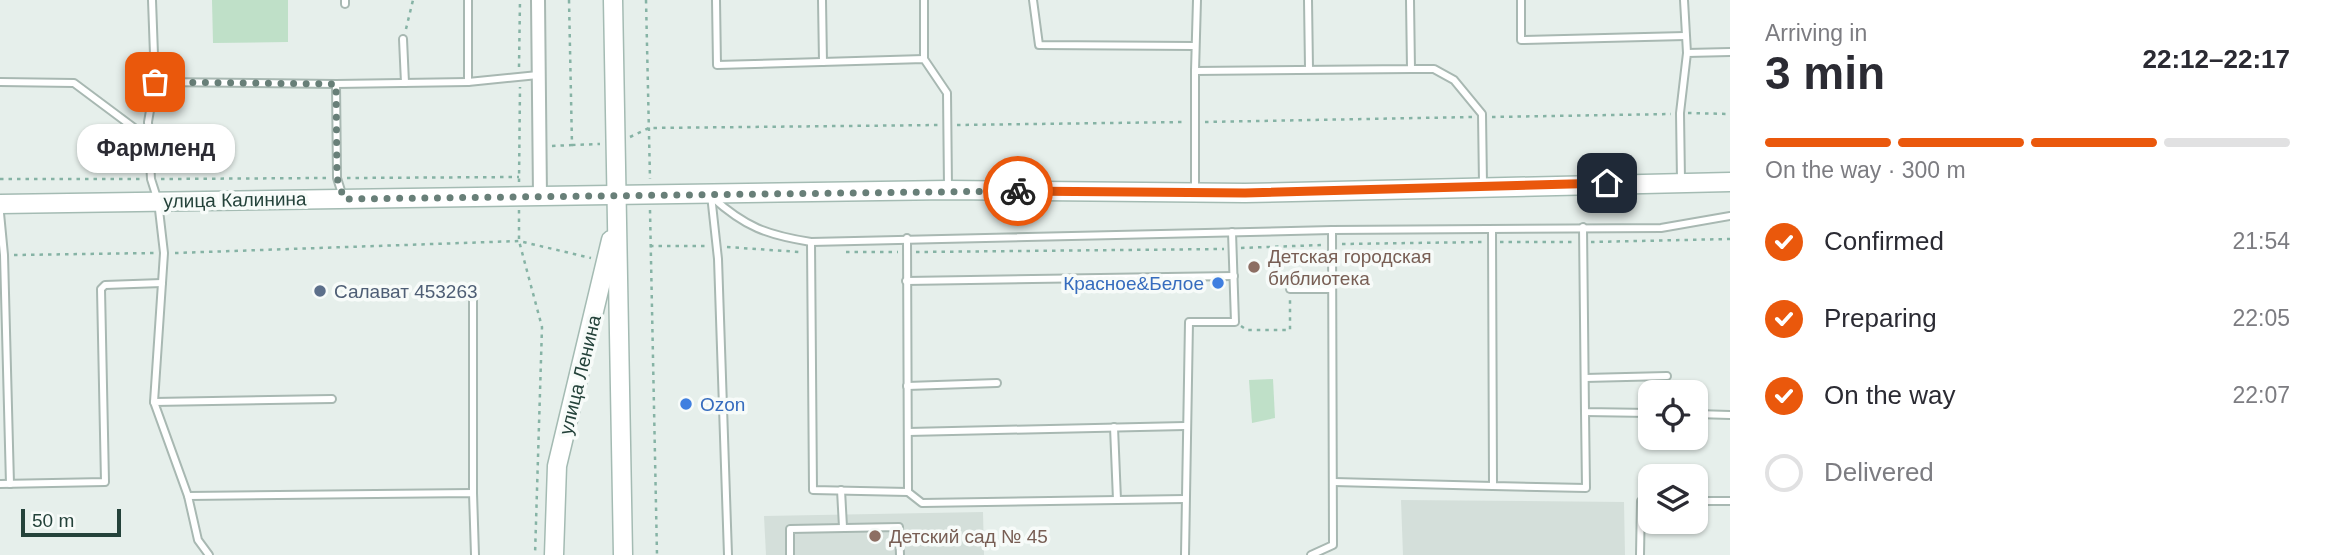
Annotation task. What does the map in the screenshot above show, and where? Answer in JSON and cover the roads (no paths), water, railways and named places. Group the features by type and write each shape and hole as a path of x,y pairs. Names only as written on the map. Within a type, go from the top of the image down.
{"street":[{"path":"538,0 540,196"},
{"name":"улица Ленина","path":"613,0 624,555"},
{"name":"улица Калинина","path":"0,204 948,190 1195,193 1730,182"},
{"name":"улица Ленина","path":"554,555 557,466 609,258 616,195"}],"lane":[{"path":"152,0 155,82 148,122 151,178 158,201 164,253 154,402 188,496 198,540 209,555"},
{"path":"468,0 468,82"},
{"path":"716,0 717,65 924,60"},
{"path":"822,0 823,62"},
{"path":"924,0 924,60 947,93 948,190"},
{"path":"1033,0 1039,46 1194,46"},
{"path":"1195,193 1194,46 1197,0"},
{"path":"1308,0 1309,68"},
{"path":"1410,0 1411,69"},
{"path":"1521,0 1521,40 1685,36"},
{"path":"1681,182 1680,113 1687,53 1684,0"},
{"path":"403,39 405,83"},
{"path":"1687,53 1730,52"},
{"path":"1195,71 1434,69 1454,79 1482,114 1483,186"},
{"path":"155,82 468,82 539,75"},
{"path":"0,82 74,83 149,139"},
{"path":"336,84 337,178 344,199"},
{"path":"711,195 737,220 772,236 811,242 1332,230 1661,228 1730,216"},
{"path":"711,195 729,555"},
{"path":"0,213 4,256 10,484"},
{"path":"1334,482 1586,488 1583,228"},
{"path":"1332,230 1334,555"},
{"path":"1492,230 1493,486"},
{"path":"1185,555 1185,426 1189,323 1235,323 1232,232"},
{"path":"906,239 908,492"},
{"path":"811,242 813,490 908,492 922,503 1185,499"},
{"path":"906,281 1234,276"},
{"path":"0,484 106,482 101,289 105,285 162,283"},
{"path":"1290,289 1332,289"},
{"path":"473,299 475,555"},
{"path":"1585,377 1667,376"},
{"path":"907,386 997,383"},
{"path":"154,402 332,399"},
{"path":"1585,412 1638,413"},
{"path":"1708,414 1730,415"},
{"path":"908,432 1185,426"},
{"path":"1114,427 1117,500"},
{"path":"841,490 843,527"},
{"path":"188,496 473,493"},
{"path":"1708,501 1730,501"},
{"path":"790,555 790,529 843,527 899,527 900,555"},
{"path":"1640,534 1640,555"},
{"path":"1311,555 1334,545"}],"place":[{"name":"Фармленд","path":"155,82"},
{"name":"Детская городская библиотека","path":"1254,267"},
{"name":"Красное&Белое","path":"1218,283"},
{"name":"Салават 453263","path":"320,291"},
{"name":"Ozon","path":"686,404"},
{"name":"Детский сад № 45","path":"875,536"}]}
